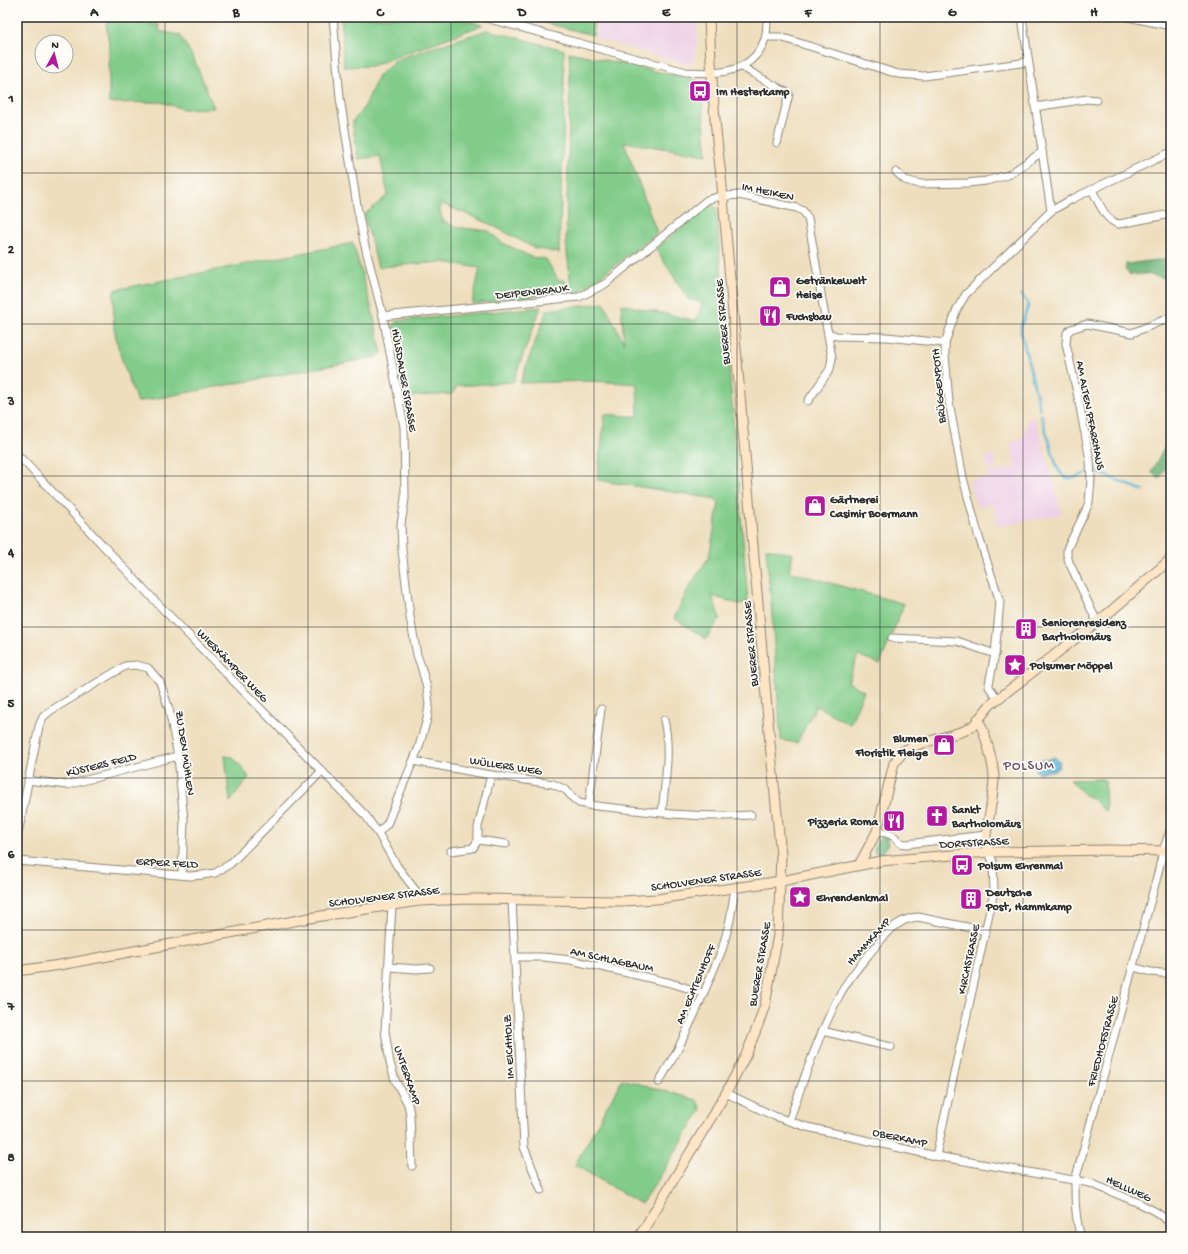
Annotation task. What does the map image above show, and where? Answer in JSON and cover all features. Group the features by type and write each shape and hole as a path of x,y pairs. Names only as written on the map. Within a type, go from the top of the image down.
{"main road":[{"name":"BUERER STRASSE","path":"638,1237 726,1094 746,1055 765,1005 778,935 781,855 711,73 709,17"},
{"path":"859,865 877,831 892,769 894,763 901,755 911,747 964,731 974,725 985,711 998,699 1097,622 1171,559"},
{"name":"KIRCHSTRASSE","path":"978,719 983,727 994,774 986,835 986,844 989,852"},
{"name":"DORFSTRASSE","path":"781,881 881,861 989,852 1108,850 1167,851"},
{"name":"SCHOLVENER STRASSE","path":"17,971 60,965 315,917 419,901 470,899 622,902 657,899 781,881"}],"street":[{"name":"HÜLSDAUER STRASSE","path":"333,17 340,98 357,206 364,242 383,316 404,427 405,499 401,524 402,550 410,617 417,655 421,666 429,704 427,718 419,747 387,824 378,832"},
{"path":"482,17 686,72 711,73 724,72 742,67 752,60 759,51 766,37 767,17"},
{"path":"1022,17 1051,211"},
{"path":"1128,17 1171,26"},
{"path":"766,37 793,41 898,74 924,76 1028,62"},
{"path":"742,67 789,94 777,143"},
{"path":"1035,107 1087,99 1097,100"},
{"path":"896,172 905,180 920,184 986,181 1008,175 1042,152"},
{"name":"BRÜGGENPOTH","path":"998,699 988,684 995,654 1000,602 978,534 963,478 949,402 945,343 957,309 966,294 1051,211 1171,152"},
{"path":"1092,190 1108,218 1114,223 1119,224 1171,214"},
{"name":"IM HEIKEN","path":"723,196 739,195 797,208 803,211 808,218 832,358 830,369 808,402"},
{"name":"DEIPENBRAUK","path":"383,316 579,297 605,284 707,200 723,196"},
{"name":"AM ALTEN PFARRHAUS","path":"1097,622 1079,585 1067,555 1067,549 1089,502 1091,480 1090,460 1081,409 1066,344 1067,333 1071,329 1087,324 1132,333 1169,318"},
{"path":"828,333 837,336 887,337 945,343"},
{"name":"WIESKÄMPER WEG","path":"17,454 158,604 366,816 378,832 397,866 416,891 419,901"},
{"path":"892,638 956,641 995,654"},
{"name":"ZU DEN MÜHLEN","path":"17,839 39,726 43,717 50,711 125,666 136,665 148,668 160,682 169,709 178,756 184,820 182,875"},
{"path":"589,805 601,709"},
{"path":"662,812 667,748 664,720"},
{"name":"KÜSTERS FELD","path":"28,780 67,785 178,756"},
{"name":"WÜLLERS WEG","path":"413,761 553,784 566,790 579,803 589,805 705,816 751,815"},
{"name":"ERPER FELD","path":"17,861 182,875 202,875 215,873 230,864 322,771"},
{"path":"451,851 472,848 478,840 478,827 491,775"},
{"name":"FRIEDHOFSTRASSE","path":"1081,1237 1075,1204 1075,1181 1158,873 1167,851 1171,828"},
{"path":"877,831 896,837 900,843 906,844 986,835"},
{"path":"478,840 506,844"},
{"name":"KIRCHSTRASSE","path":"936,1156 994,891 993,862 989,852"},
{"name":"AM ECHTENHOFF","path":"659,1082 678,1049 722,950 730,920 735,888"},
{"name":"IM EICHHOLZ","path":"512,900 524,1147 541,1190"},
{"name":"UNTERKAMP","path":"392,905 384,1031 395,1080 408,1104 410,1114 412,1166"},
{"name":"HAMMKAMP","path":"789,1121 812,1055 839,996 849,980 897,924 908,918 918,917 986,931"},
{"name":"AM SCHLAGBAUM","path":"515,957 543,957 572,960 671,983 703,993"},
{"path":"388,967 416,970 430,968"},
{"path":"1133,968 1171,974"},
{"path":"822,1031 891,1047"},
{"name":"OBERKAMP","path":"726,1094 774,1116 861,1140 936,1156 1075,1181"},
{"name":"HELLWEG","path":"1075,1181 1090,1183 1139,1203 1156,1212 1171,1223"}],"shaded area":[{"path":"598,17 697,17 697,40 694,60 689,65 595,38"},
{"path":"1035,418 1062,514 998,527 994,504 977,507 969,481 988,477 987,472 989,472 986,457 994,456 996,466 991,467 992,472 1015,467 1011,443 1024,436 1027,419"}],"green space":[{"path":"341,17 452,17 483,25 371,66 344,67"},
{"path":"522,17 594,17 593,35"},
{"path":"122,20 159,25 159,31 180,35 194,59 214,108 183,109 161,102 109,103 109,44 106,23"},
{"path":"487,30 564,50 564,112 559,253 534,248 490,224 440,203 440,212 443,221 455,227 489,231 501,242 531,257 546,259 558,280 565,280 569,292 472,304 480,268 442,262 378,267 364,215 388,195 380,156 358,159 353,121 365,106 378,76 398,59"},
{"path":"569,52 700,81 707,155 624,142 657,233 581,291 572,294 566,243 570,78"},
{"path":"709,204 716,207 748,602 739,604 712,596 720,618 706,639 674,618 691,584 709,557 719,503 716,499 597,480 605,414 638,417 637,384 593,381 520,383 547,310 604,303 624,343 621,304 696,321 702,303 688,299 656,249"},
{"path":"353,243 372,310 382,353 376,357 137,402 123,364 115,335 114,290"},
{"path":"1157,260 1171,260 1171,287 1164,278 1146,274 1130,275 1125,270 1126,264"},
{"path":"541,307 513,382 457,386 452,394 405,397 392,328 396,321"},
{"path":"1171,436 1171,457 1159,479 1151,472"},
{"path":"766,548 793,554 789,571 904,604 880,664 858,655 848,682 864,691 850,724 816,706 797,743 781,740"},
{"path":"225,756 233,757 249,777 230,802"},
{"path":"1103,779 1105,781 1105,811 1094,800 1086,796 1070,780"},
{"path":"881,837 887,838 888,846 881,854 874,852 876,844"},
{"path":"622,1079 697,1100 701,1110 656,1183 641,1204 575,1165"}],"water":[{"path":"1055,757 1060,762 1059,767 1055,771 1039,773 1036,771 1035,769 1037,768 1035,766 1038,760 1046,760"}],"waterway":[{"path":"1021,294 1027,302 1028,307 1021,326 1021,332 1040,410"},
{"path":"1041,415 1057,467 1063,476 1066,478 1073,478 1086,473"},
{"path":"1097,472 1144,491"}],"place":[{"name":"Im Hesterkamp","path":"700,91"},
{"name":"Getränkewelt Heise","path":"780,287"},
{"name":"Fuchsbau","path":"770,316"},
{"name":"Gärtnerei Casimir Boermann","path":"815,506"},
{"name":"Seniorenresidenz Bartholomäus","path":"1026,629"},
{"name":"Polsumer Möppel","path":"1015,665"},
{"name":"Blumen Floristik Fleige","path":"944,745"},
{"name":"Sankt Bartholomäus","path":"937,816"},
{"name":"Pizzeria Roma","path":"894,821"},
{"name":"Polsum Ehrenmal","path":"962,865"},
{"name":"Ehrendenkmal","path":"800,897"},
{"name":"Deutsche Post, Hammkamp","path":"971,899"}],"district":[{"name":"POLSUM","path":"1029,764"}]}
